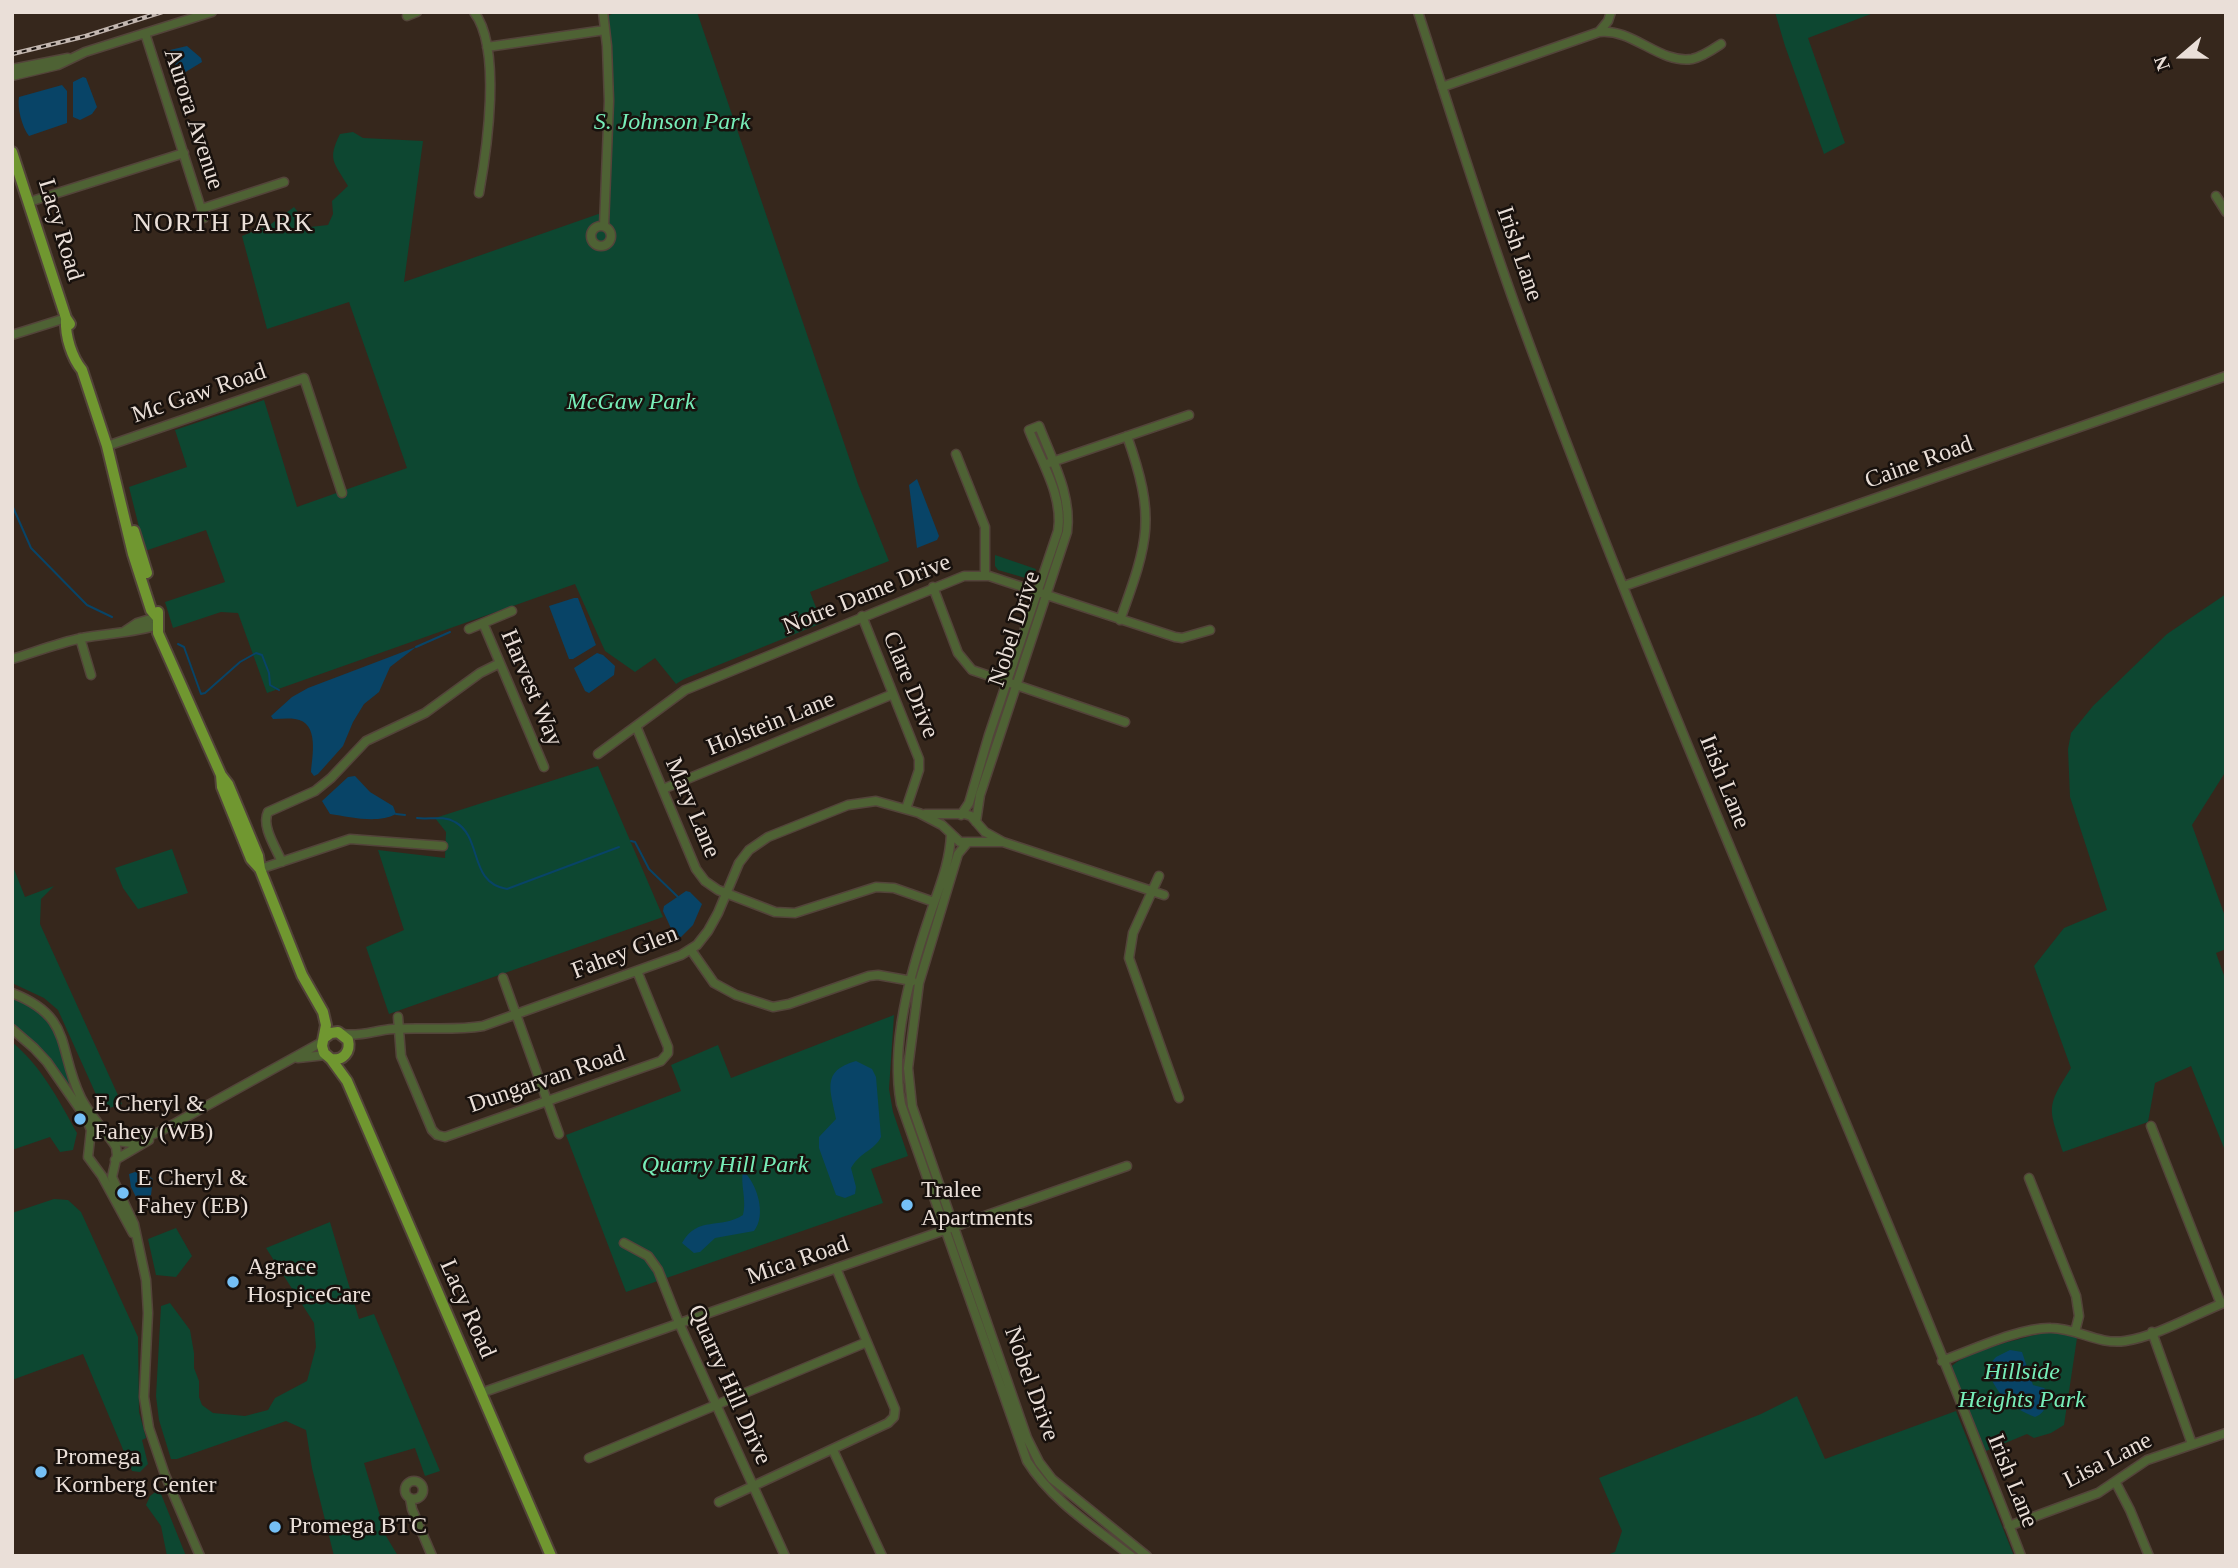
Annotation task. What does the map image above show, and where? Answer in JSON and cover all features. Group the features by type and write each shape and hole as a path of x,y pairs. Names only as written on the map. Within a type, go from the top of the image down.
{"main road":[{"name":"Lacy Road","path":"13,140 12,153 66,319 65,328 76,363 82,370 120,496 126,506 158,608 158,633 221,775 228,784 302,975 323,1012 326,1025 323,1040"},
{"name":"Lacy Road","path":"323,1012 341,1033"},
{"path":"331,1033 341,1033 348,1040 347,1054 339,1059 328,1057 322,1049 323,1040 331,1033"},
{"name":"Lacy Road","path":"345,1079 347,1054"},
{"name":"Lacy Road","path":"328,1057 345,1079 551,1556"}],"street":[{"path":"12,69 73,57 212,12"},
{"path":"407,16 417,12"},
{"path":"474,12 481,22 487,47 490,103 480,193"},
{"path":"603,12 609,111 604,226"},
{"name":"Irish Lane","path":"1418,12 1520,317 1624,586 2021,1556"},
{"path":"1599,32 1611,12"},
{"path":"487,47 605,30"},
{"path":"1442,86 1599,32 1624,34 1679,59 1697,57 1721,44"},
{"name":"Aurora Avenue","path":"145,33 203,213 284,182"},
{"path":"12,76 58,65 73,57"},
{"path":"29,202 184,153"},
{"path":"2216,197 2226,212"},
{"path":"12,335 66,319"},
{"name":"Caine Road","path":"1624,586 2226,376"},
{"name":"Mc Gaw Road","path":"107,446 304,378 342,493"},
{"path":"1043,465 1189,415"},
{"name":"Nobel Drive","path":"949,1228 911,1101 908,1068 919,983 958,854 976,835 980,795 1047,596 1063,531 1068,509 1039,426 1029,430 1056,498 1063,531 1037,592 989,735 970,803 950,824 948,862 909,981 897,1068 901,1104 1027,1438 1039,1462 1063,1489 1147,1556"},
{"path":"1120,620 1140,565 1147,525 1142,483 1127,436"},
{"path":"956,454 985,527 985,575"},
{"name":"Notre Dame Drive","path":"598,754 685,690 964,576 985,575 1175,637 1182,638 1210,630"},
{"path":"933,587 961,659 975,672 1125,722"},
{"name":"Harvest Way","path":"469,629 512,611"},
{"name":"Clare Drive","path":"862,616 917,751 919,764 906,810"},
{"path":"12,659 80,638 125,631 137,623 157,621"},
{"name":"Harvest Way","path":"483,623 544,767"},
{"path":"80,638 91,675"},
{"path":"282,862 266,824 268,812 315,791 366,741 425,713 480,673 500,663"},
{"name":"Holstein Lane","path":"663,789 893,694"},
{"name":"Mary Lane","path":"636,726 696,869 709,885 775,912 789,914 876,887 894,888 934,902"},
{"path":"989,735 1000,738"},
{"name":"Fahey Glen","path":"341,1033 364,1034 399,1028 467,1029 516,1015 691,950 708,931 742,858 758,842 848,805 876,801 919,813 971,816 985,832 1003,842"},
{"name":"Fahey Glen","path":"919,813 942,825 960,842 1003,842"},
{"path":"260,869 350,839 443,846"},
{"path":"1003,842 1164,895"},
{"path":"1159,876 1133,933 1129,958 1179,1098"},
{"path":"691,950 706,973 723,989 773,1007 869,976 878,975 919,983"},
{"name":"Dungarvan Road","path":"399,1028 401,1056 432,1130 445,1137 661,1061 668,1053 665,1037 637,971"},
{"path":"503,978 559,1134"},
{"path":"12,993 35,1003 56,1025 82,1101 117,1151 112,1177 134,1224 144,1263 147,1292 144,1397 149,1428 165,1475 200,1556"},
{"path":"398,1017 399,1028"},
{"path":"12,1029 47,1062 86,1118 91,1130 88,1157 136,1236"},
{"path":"347,1054 364,1034"},
{"path":"91,1163 100,1167 114,1161 161,1131 295,1059 323,1040"},
{"path":"295,1059 314,1055 328,1057"},
{"path":"901,1104 911,1101"},
{"path":"1942,1361 2038,1329 2064,1328 2089,1338 2119,1342 2135,1339 2223,1303 2151,1126"},
{"path":"88,1147 95,1138 131,1143 161,1131"},
{"name":"Mica Road","path":"481,1393 1127,1166"},
{"path":"2029,1178 2076,1296 2079,1316 2075,1332"},
{"name":"Quarry Hill Drive","path":"624,1243 648,1256 658,1270 679,1323 785,1556"},
{"path":"719,1502 833,1450 894,1418 895,1409 836,1268"},
{"name":"Nobel Drive","path":"976,1305 1020,1445 1038,1478 1058,1498 1131,1556"},
{"path":"2152,1332 2192,1444"},
{"path":"589,1458 867,1342"},
{"name":"Lisa Lane","path":"2010,1526 2098,1493 2116,1483 2120,1476 2139,1463 2226,1433"},
{"path":"833,1450 882,1556"},
{"path":"2116,1483 2149,1556"},
{"path":"411,1498 412,1509 432,1556"}],"green space":[{"name":"McGaw Park","path":"617,12 697,12 858,484 889,561 810,592 822,623 676,684 655,658 635,672 605,651 575,584 267,693 238,613 221,612 173,628 165,602 225,582 206,530 145,551 129,487 187,467 175,430 264,400 297,507 407,468 349,302 267,329 242,236 271,224 294,207 310,227 328,225 333,214 332,201 348,186 334,161 334,150 340,134 353,132 363,138 423,141 404,282 607,211 613,102 607,16"},
{"path":"1775,12 1876,12 1808,38 1845,143 1824,154 1785,46"},
{"path":"995,555 1036,569 1033,578 998,570 995,566"},
{"path":"2226,594 2226,771 2192,825 2226,919 2226,949 2216,953 2226,981 2226,1153 2191,1066 2155,1083 2148,1122 2063,1152 2052,1108 2057,1092 2071,1068 2034,966 2064,928 2107,910 2070,797 2068,749 2071,733 2093,706 2167,634"},
{"path":"598,766 663,917 389,1014 366,947 404,930 378,850 445,858 446,832 435,818"},
{"path":"172,849 188,893 138,909 123,888 115,868"},
{"path":"12,864 25,897 54,886 41,899 40,924 122,1104 103,1110 58,1010 44,998 12,983"},
{"path":"12,997 29,1005 52,1027 65,1055 80,1104 12,1027"},
{"name":"Quarry Hill Park","path":"894,1015 889,1089 893,1112 908,1156 871,1169 883,1203 626,1292 566,1135 681,1091 671,1065 718,1045 731,1078"},
{"path":"12,1042 41,1073 63,1108 77,1133 73,1150 60,1152 50,1137 12,1150"},
{"path":"54,1199 68,1200 81,1212 138,1337 139,1412 146,1438 142,1440 148,1464 140,1472 132,1471 83,1354 12,1380 12,1213"},
{"path":"330,1222 359,1319 374,1314 440,1471 425,1476 415,1448 364,1463 386,1536 398,1556 334,1556 312,1468 306,1430 286,1421 171,1459 159,1420 156,1396 161,1306 170,1303 190,1330 194,1368 199,1381 199,1397 202,1405 213,1413 245,1416 268,1410 275,1398 307,1381 316,1347 314,1323 266,1248"},
{"path":"176,1228 192,1256 176,1277 156,1275 148,1239"},
{"name":"Hillside Heights Park","path":"2049,1332 2064,1333 2077,1338 2064,1425 2051,1433 2034,1438 2027,1434 1986,1451 1950,1369 1980,1351"},
{"path":"1797,1396 1825,1459 1956,1411 2014,1556 1604,1556 1615,1552 1622,1531 1599,1478 1761,1414"},
{"path":"159,1489 186,1556 167,1556 161,1526 146,1505 150,1496"}],"water":[{"path":"187,46 202,62 179,76 170,50"},
{"path":"86,78 97,107 92,114 80,120 73,117 73,82"},
{"path":"62,85 67,91 67,123 29,136 21,117 19,97"},
{"path":"917,479 939,536 937,540 917,548 909,485"},
{"path":"578,598 596,645 569,659 549,606"},
{"path":"416,647 390,667 379,692 364,704 353,722 343,746 314,776 311,772 313,741 308,726 295,719 273,719 271,716 292,697 308,688"},
{"path":"597,653 615,666 614,675 589,693 585,691 574,668"},
{"path":"355,776 370,792 393,806 396,814 372,819 330,814 322,801 348,777"},
{"path":"686,891 702,904 693,925 680,938 675,937 663,911 664,906"},
{"path":"856,1061 872,1069 876,1077 881,1137 851,1168 855,1194 845,1198 836,1195 819,1148 819,1137 836,1119 831,1091 833,1076 837,1070"},
{"path":"141,1170 153,1179 151,1195 143,1200 136,1197 129,1174"},
{"path":"743,1171 759,1200 760,1217 754,1231 715,1238 700,1252 694,1253 682,1243 688,1234 702,1226 726,1222 743,1215"},
{"path":"2010,1350 2022,1352 2033,1385 2047,1391 2044,1410 2035,1417 2004,1398 1990,1375 1988,1366 1996,1357"}],"waterway":[{"path":"12,505 31,548 87,605 112,617"},
{"path":"416,647 450,632"},
{"path":"178,644 184,647 201,694 240,662 256,653 262,655 269,673 270,685 279,690"},
{"path":"396,814 405,815"},
{"path":"417,818 450,820 464,829 486,878 507,889 619,847"},
{"path":"631,841 635,842 649,869 678,897"}],"railway":[{"path":"12,54 86,36 162,12"}],"place":[{"name":"E Cheryl & Fahey (WB)","path":"80,1119"},
{"name":"E Cheryl & Fahey (EB)","path":"123,1193"},
{"name":"Tralee Apartments","path":"907,1205"},
{"name":"Agrace HospiceCare","path":"233,1282"},
{"name":"Promega Kornberg Center","path":"41,1472"},
{"name":"Promega BTC","path":"275,1527"}],"district":[{"name":"NORTH PARK","path":"224,224"}],"park label":[{"name":"S. Johnson Park","path":"672,123"}]}
